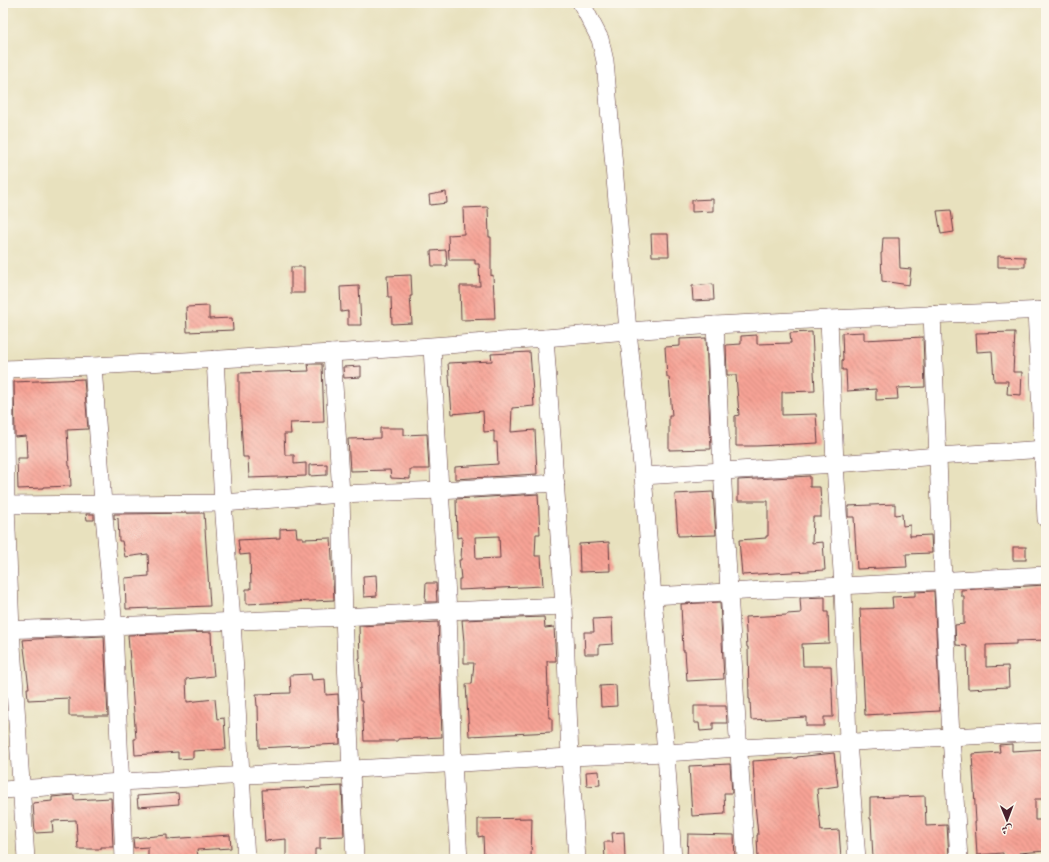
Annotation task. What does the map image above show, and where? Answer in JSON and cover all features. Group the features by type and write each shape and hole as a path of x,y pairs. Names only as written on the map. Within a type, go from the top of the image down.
{"street":[{"path":"581,3 600,40 605,61 628,331 643,476 666,752 673,859"},
{"path":"26,859 7,630 3,369 93,366 432,347 628,331 828,318 1041,310 1046,519"},
{"path":"932,314 943,580 959,859"},
{"path":"828,318 842,586 848,742 857,859"},
{"path":"715,325 738,748 746,859"},
{"path":"545,338 564,606 570,757 577,859"},
{"path":"432,347 448,611 453,764 459,859"},
{"path":"332,353 341,494 344,617 355,859"},
{"path":"215,359 223,503 242,775 246,859"},
{"path":"93,366 114,626 124,859"},
{"path":"643,476 1044,449"},
{"path":"4,505 223,503 341,494 556,483"},
{"path":"652,596 1046,575"},
{"path":"7,630 344,617 564,606"},
{"path":"3,790 242,775 1046,732"}],"building":[{"path":"446,192 447,203 430,205 429,195"},
{"path":"713,199 713,211 692,212 692,200"},
{"path":"488,207 489,237 491,237 491,276 493,275 495,319 461,320 460,286 480,286 479,264 475,264 475,260 449,260 448,235 464,234 463,208"},
{"path":"951,210 954,232 941,234 937,211"},
{"path":"651,234 668,234 669,256 652,256"},
{"path":"883,238 899,238 900,268 911,269 909,285 882,281 881,253"},
{"path":"446,250 447,266 432,266 431,251"},
{"path":"998,256 1025,257 1025,267 998,267"},
{"path":"291,267 304,267 304,293 291,293"},
{"path":"411,275 412,296 410,296 412,323 392,324 391,297 388,297 387,276"},
{"path":"713,284 714,300 693,301 692,286"},
{"path":"359,286 361,325 348,325 348,311 341,312 340,287"},
{"path":"209,306 209,319 232,318 233,330 187,332 186,307"},
{"path":"812,332 815,391 782,392 782,415 816,414 818,443 736,446 735,416 739,415 736,375 727,375 726,345 741,344 741,336 757,335 757,344 791,343 790,333"},
{"path":"864,332 864,340 923,337 925,387 897,388 898,399 876,400 876,389 847,391 846,370 842,370 842,333"},
{"path":"1015,332 1013,372 1022,372 1021,395 1007,394 1008,381 994,381 992,351 977,352 976,333"},
{"path":"706,338 711,449 669,450 669,416 672,416 665,347 680,346 680,339"},
{"path":"530,352 534,406 512,408 511,432 535,430 537,474 455,479 455,467 498,464 497,442 494,442 494,431 484,432 483,411 452,414 448,363 492,361 491,354"},
{"path":"308,364 322,364 324,422 290,423 291,434 284,434 285,455 294,455 294,464 306,463 306,476 249,478 248,457 243,457 239,403 239,373 309,371"},
{"path":"361,366 361,377 344,378 343,367"},
{"path":"84,379 88,429 67,430 71,486 18,489 17,458 27,458 26,436 15,437 14,382"},
{"path":"380,428 404,428 404,435 427,434 429,469 410,469 410,479 391,478 390,470 350,471 348,439 380,438"},
{"path":"327,464 327,475 309,476 309,465"},
{"path":"810,476 810,487 820,487 821,506 821,517 813,517 812,543 823,542 825,570 742,575 739,540 766,538 766,536 768,536 768,501 738,501 738,480"},
{"path":"713,492 716,535 678,536 675,494"},
{"path":"538,494 540,534 536,534 535,556 541,556 543,586 459,590 459,579 461,579 459,560 461,560 462,537 457,538 456,499","holes":["499,536 500,558 476,559 475,537"]},
{"path":"895,504 895,515 902,514 903,526 910,525 910,536 931,535 932,553 906,554 907,567 857,569 854,517 848,517 848,506"},
{"path":"204,513 210,606 126,609 125,578 149,576 148,554 125,557 122,541 119,541 118,518 114,519 114,514"},
{"path":"86,514 94,514 94,520 87,520"},
{"path":"296,528 297,537 303,537 303,539 331,538 334,600 246,604 246,589 251,589 250,554 240,555 238,540 280,538 280,529"},
{"path":"609,542 610,571 580,572 579,544"},
{"path":"1013,547 1026,547 1026,560 1013,560"},
{"path":"376,575 377,596 364,597 363,576"},
{"path":"426,583 436,583 437,602 425,602"},
{"path":"1045,585 1046,640 1016,641 1016,644 986,645 986,667 1008,666 1009,687 968,689 967,646 956,645 955,625 964,624 964,596 961,596 961,590"},
{"path":"934,591 940,711 865,715 860,609 893,608 892,597 915,596 915,592"},
{"path":"825,597 825,612 828,612 829,643 802,644 803,666 831,666 833,717 824,717 824,726 806,726 806,717 751,720 748,647 745,617 801,613 800,598"},
{"path":"720,602 724,679 687,681 685,651 683,651 681,604"},
{"path":"544,617 545,628 554,627 556,661 547,661 549,718 552,718 552,732 469,736 466,684 472,684 474,663 464,663 462,620"},
{"path":"612,618 613,644 599,645 599,654 585,654 584,632 594,632 593,619"},
{"path":"438,622 442,737 398,739 398,741 364,741 362,701 360,701 359,689 361,688 359,626"},
{"path":"211,632 214,676 186,679 187,702 215,699 217,719 224,718 226,749 193,751 193,758 178,759 178,752 135,755 134,739 136,739 128,635"},
{"path":"104,636 108,716 69,716 69,698 28,700 27,688 29,688 23,640"},
{"path":"311,674 312,680 325,679 326,695 338,694 340,744 259,748 258,706 256,694 291,693 290,675"},
{"path":"616,685 617,706 601,707 600,686"},
{"path":"694,706 726,706 727,723 713,723 713,730 700,731 699,723 694,723"},
{"path":"1012,744 1012,751 1046,749 1046,799 1035,799 1035,820 1046,820 1046,851 1019,853 1019,859 1003,859 1003,853 977,855 972,754 1000,752 999,745"},
{"path":"834,753 838,786 817,789 821,831 839,830 841,859 758,859 758,835 753,761 797,758"},
{"path":"730,764 732,793 724,793 725,814 692,816 689,766"},
{"path":"599,771 600,785 587,786 586,772"},
{"path":"342,786 344,836 320,837 320,849 315,849 315,859 286,859 286,839 265,841 262,790"},
{"path":"178,793 179,804 138,807 137,796"},
{"path":"74,795 74,800 111,798 113,847 101,847 101,849 78,849 76,820 52,821 53,832 35,833 33,803 52,801 52,797"},
{"path":"925,796 926,826 947,825 949,857 873,859 870,798"},
{"path":"532,818 531,859 484,859 483,836 478,837 478,819"},
{"path":"624,832 625,859 605,859 604,842 613,842 612,833"},
{"path":"688,834 734,835 735,859 687,859"},
{"path":"167,835 167,839 230,835 231,848 197,850 198,856 191,856 191,859 148,858 148,847 134,848 133,838"}]}
